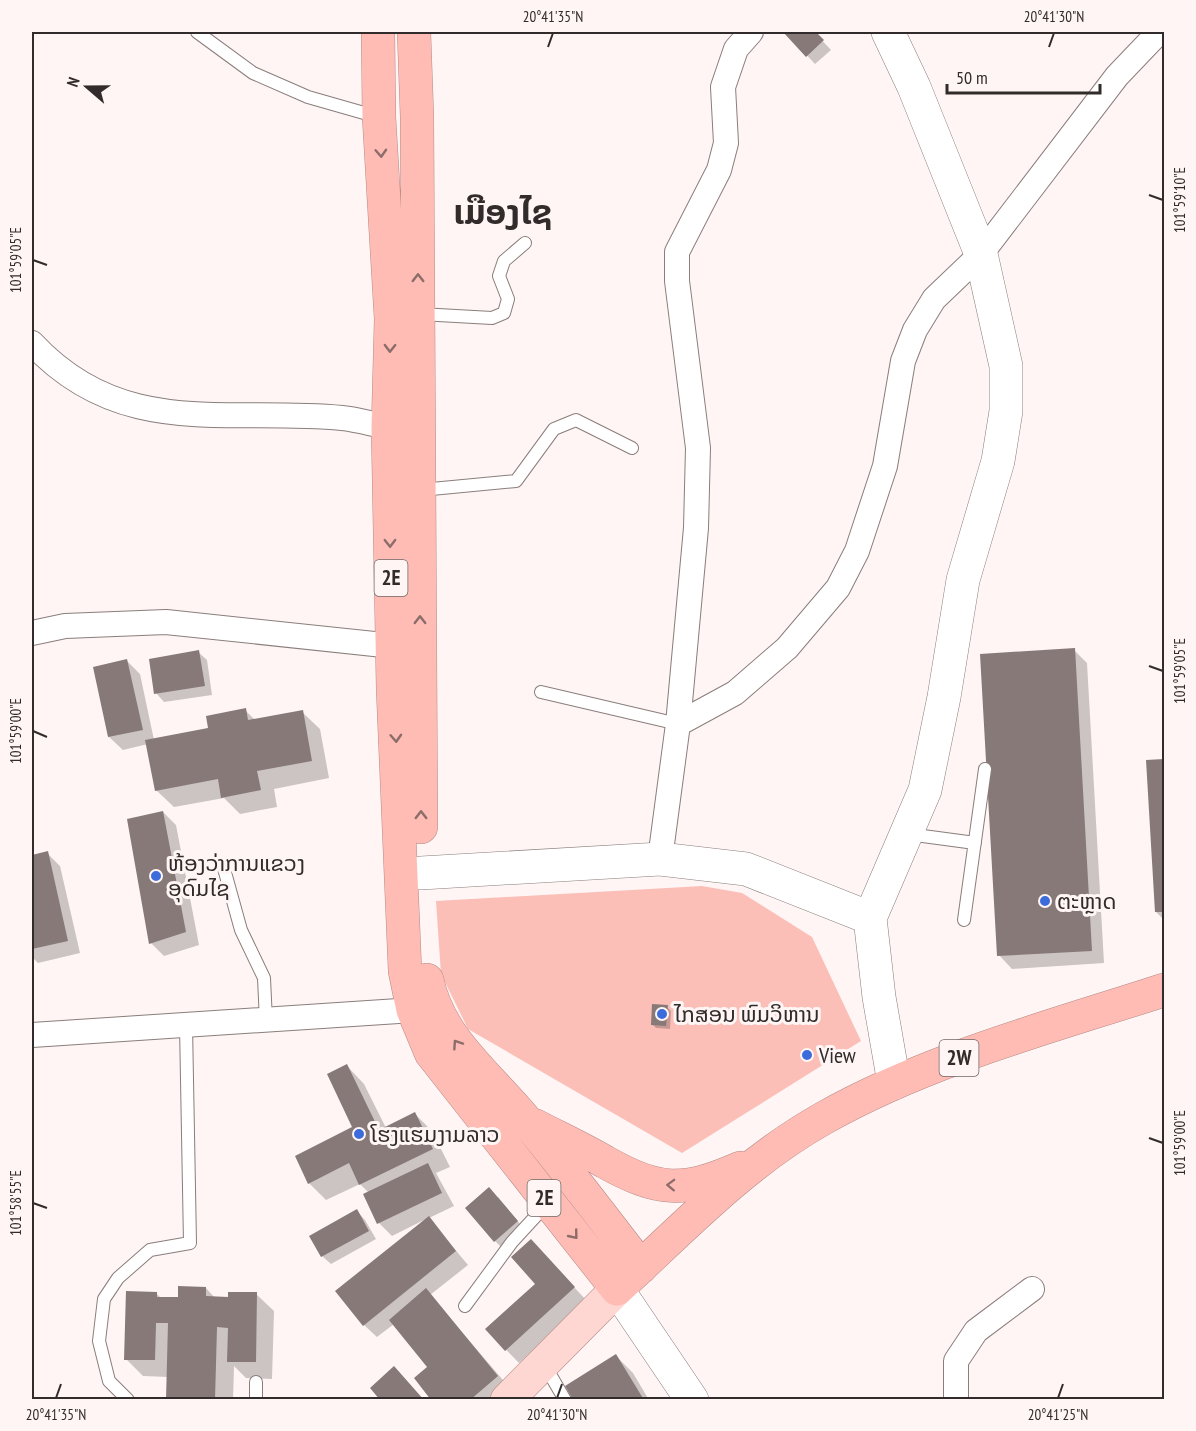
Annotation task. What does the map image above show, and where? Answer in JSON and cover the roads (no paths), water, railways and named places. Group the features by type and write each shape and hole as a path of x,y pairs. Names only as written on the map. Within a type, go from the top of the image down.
{"highway":[{"name":"2E","path":"378,32 379,117 391,319 404,429 419,490 407,688 405,971 424,1009 527,1121 641,1267"},
{"name":"2E","path":"414,32 418,314 404,429 393,646 407,688 421,873 424,1009 431,1053 617,1289"},
{"name":"2W","path":"617,1289 702,1209 766,1156 823,1118 894,1083 1001,1042 1164,990"},
{"path":"527,1121 629,1176 654,1184 676,1186 701,1183 766,1156"}],"main road":[{"path":"507,1400 617,1289"}],"street":[{"path":"660,859 678,724 696,528 698,448 677,281 677,252 719,170 726,143 723,87 736,49 751,32"},
{"path":"888,32 914,87 981,254 1006,366 1006,411 998,461 963,580 944,697 925,790 870,918 879,997 894,1083"},
{"path":"678,724 735,693 787,648 838,588 857,550 885,466 903,361 915,330 934,299 981,254 1117,76 1159,32"},
{"path":"32,343 51,364 93,388 137,408 184,415 343,418 404,429"},
{"path":"32,633 88,624 166,622 393,646"},
{"path":"421,873 660,859 746,869 870,918"},
{"path":"32,1035 424,1009"},
{"path":"617,1289 692,1400"},
{"path":"956,1400 956,1360 976,1331 1032,1289"}],"lane":[{"path":"197,32 253,73 308,97 379,117"},
{"path":"418,314 492,318 504,313 508,299 499,276 504,261 525,243"},
{"path":"419,490 516,481 554,429 576,420 632,448"},
{"path":"541,692 678,724"},
{"path":"964,920 985,769"},
{"path":"906,834 975,843"},
{"path":"223,865 241,930 264,978 266,1020"},
{"path":"128,1400 109,1381 99,1341 104,1299 118,1278 150,1250 190,1243 186,1025"},
{"path":"465,1306 512,1242 548,1203"},
{"path":"543,1363 565,1400"},
{"path":"256,1382 256,1400"}],"place":[{"name":"ຫ້ອງວ່າການແຂວງ ອຸດົມໄຊ","path":"156,876"},
{"name":"ຕະຫຼາດ","path":"1045,901"},
{"name":"ໄກສອນ ພົມວິຫານ","path":"662,1014"},
{"name":"View","path":"807,1055"},
{"name":"ໂຮງແຮມງາມລາວ","path":"359,1134"}],"district":[{"name":"ເມືອງໄຊ","path":"503,212"}]}
